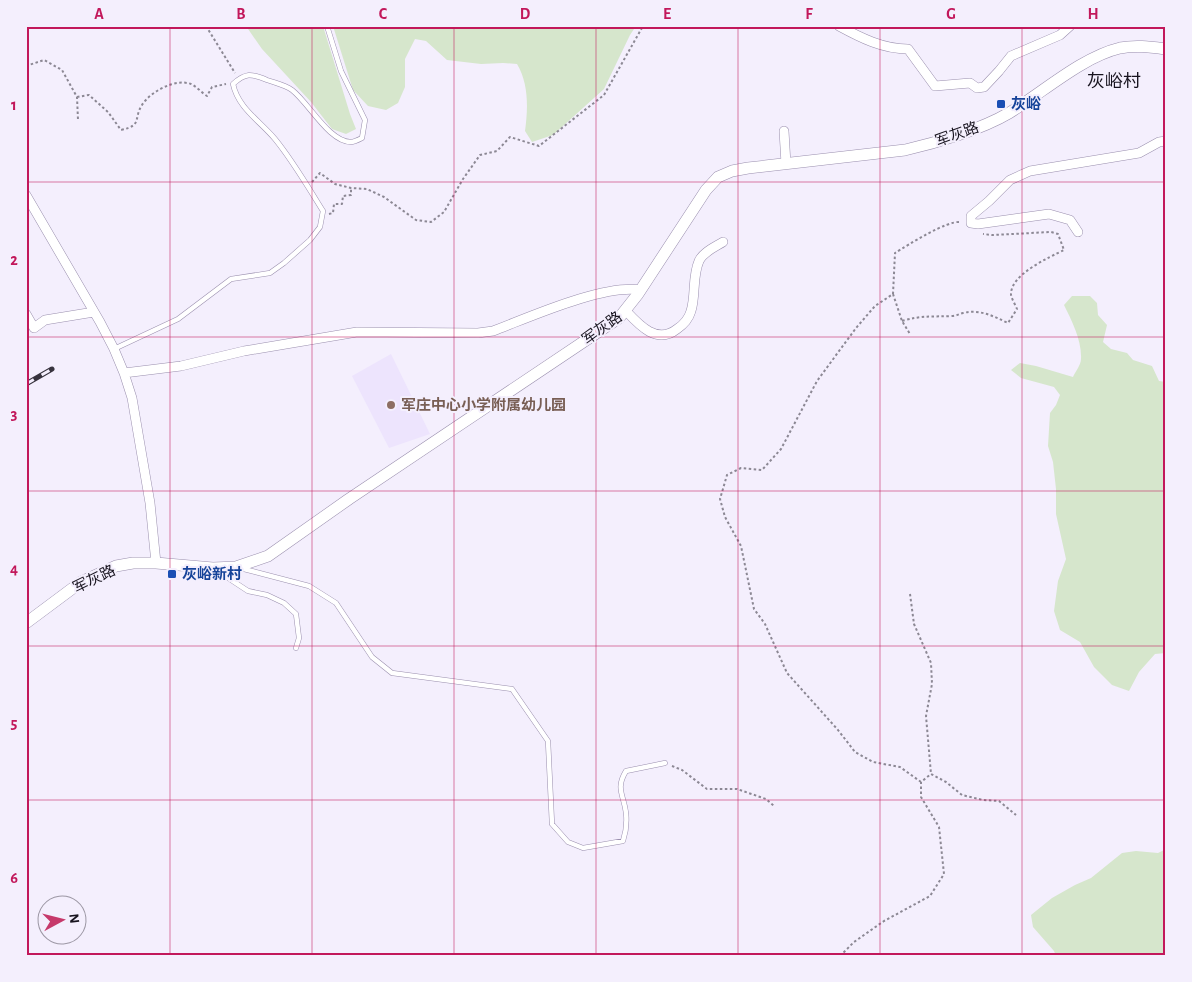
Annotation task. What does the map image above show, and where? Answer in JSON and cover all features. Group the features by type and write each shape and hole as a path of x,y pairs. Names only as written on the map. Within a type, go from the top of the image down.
{"street":[{"path":"839,26 871,42 895,49 908,49 935,86 970,83 977,88 984,87 1000,71 1011,56 1060,35 1070,26"},
{"name":"军灰路","path":"26,623 64,594 99,573 116,566 133,563 156,563 236,568 268,556 349,499 607,326 626,311 694,206 718,178 732,171 748,168 905,150 926,145 992,122 1009,113 1070,72 1094,59 1119,49 1139,46 1166,49"},
{"path":"784,131 786,164"},
{"path":"1078,232 1070,220 1049,214 978,224 971,223 971,216 1010,180 1030,171 1139,153 1159,142 1166,141"},
{"path":"26,196 94,312 114,349 124,373 132,398 150,503 156,563"},
{"path":"626,311 642,327 657,335 670,335 683,324 691,313 695,276 700,260 711,249 723,242"},
{"path":"124,373 182,366 244,351 357,332 478,333 493,330 606,292 628,288 641,290"},
{"path":"26,314 34,328 45,320 94,312"}],"lane":[{"path":"114,349 178,319 231,278 270,272 284,263 310,240 320,227 322,211 308,188 275,140 245,108 235,94 232,84 242,76 255,75 291,89 305,102 330,132 342,140 352,143 362,138 365,120 341,71 327,26"},
{"path":"213,568 248,591 267,595 284,603 296,614 299,638 296,648"},
{"path":"236,568 309,586 336,603 372,657 392,673 512,689 548,741 552,824 568,842 582,848 622,841 625,833 626,812 620,791 621,780 626,771 665,763"}],"path":[{"path":"206,26 239,79"},
{"path":"308,188 320,173 335,184 367,189 384,197 416,220 431,222 444,212 463,179 480,155 497,151 510,137 539,146 604,95 643,26"},
{"path":"26,66 44,60 62,70 77,97 78,120"},
{"path":"77,97 90,95 108,112 121,130 132,127 137,121 140,107 147,98 163,88 178,83 190,84 207,96 212,87 232,84"},
{"path":"322,215 333,213 334,204 342,204 343,196 351,195 351,188"},
{"path":"902,321 926,316 955,316 962,313 976,312 991,315 1008,324 1017,309 1011,294 1013,285 1024,272 1064,250 1058,234 1051,232 992,235 978,233 971,223 956,221 939,228 895,253 893,294 902,321 910,334"},
{"path":"893,294 875,306 856,328 817,381 781,449 762,470 741,468 727,475 720,499 724,517 741,546 754,610 765,624 786,673 838,730 855,752 873,762 900,767 921,782"},
{"path":"910,594 914,624 931,663 932,684 926,716 931,774"},
{"path":"665,763 682,770 707,789 737,789 766,799 774,806"},
{"path":"921,782 931,774"},
{"path":"931,774 946,782 962,795 983,800 999,801 1016,815"},
{"path":"840,956 854,942 884,921 930,896 944,874 939,827 921,797 921,782"}],"shaded area":[{"name":"军庄中心小学附属幼儿园","path":"391,354 430,434 389,448 352,376"}],"green space":[{"path":"246,26 323,26 356,129 346,134 332,129 311,102 262,49"},
{"path":"333,26 636,26 604,89 553,135 532,142 525,131 527,114 526,88 517,64 481,64 447,60 426,41 415,39 405,59 405,87 398,103 386,110 368,106 353,90"},
{"path":"1072,296 1090,296 1097,303 1098,315 1107,325 1103,342 1111,349 1127,353 1133,360 1152,366 1159,381 1166,382 1166,653 1155,654 1139,672 1129,691 1112,685 1094,667 1080,642 1060,630 1054,611 1058,581 1066,559 1056,514 1053,462 1048,446 1050,413 1060,395 1054,387 1021,378 1011,370 1020,363 1073,377 1081,361 1081,352 1073,324 1064,305"},
{"path":"1166,849 1166,956 1056,956 1054,951 1033,927 1031,915 1052,898 1091,878 1122,853 1136,851 1158,853"}],"railway":[{"path":"26,384 52,369"}],"place":[{"name":"灰峪","path":"1001,104"},
{"name":"军庄中心小学附属幼儿园","path":"391,405"},
{"name":"灰峪新村","path":"172,574"}],"district":[{"name":"灰峪村","path":"1114,81"}]}
